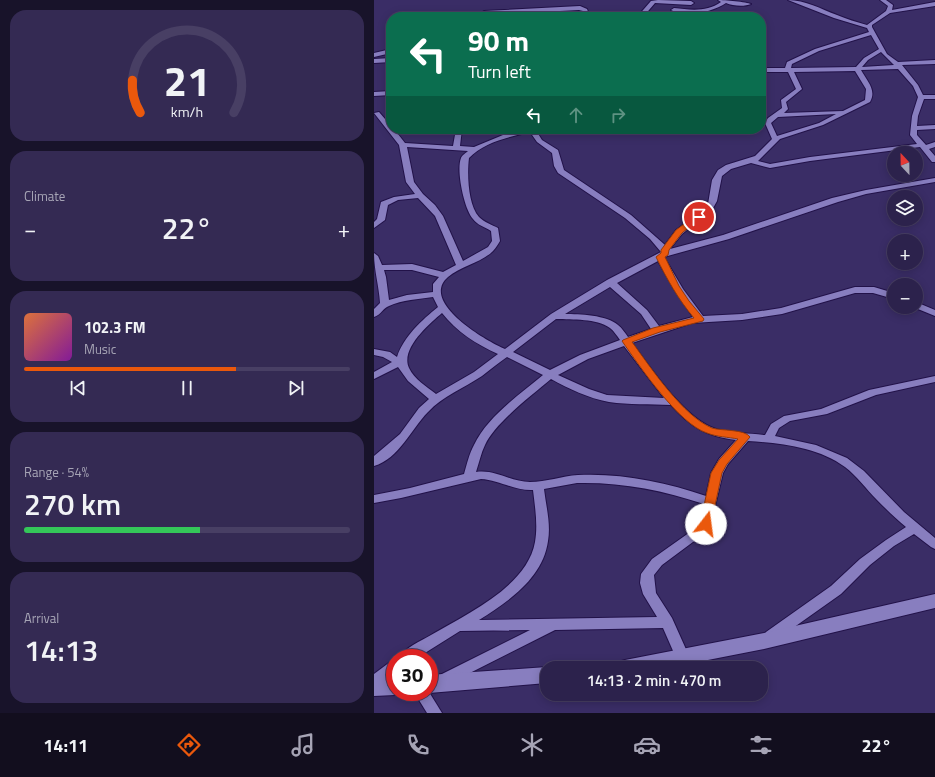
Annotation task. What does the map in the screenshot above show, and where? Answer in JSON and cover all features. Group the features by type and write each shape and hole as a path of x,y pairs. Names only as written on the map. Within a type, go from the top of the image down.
{"street":[{"path":"791,0 819,8 836,17 871,30"},
{"path":"883,0 890,9"},
{"path":"644,12 654,1 693,2"},
{"path":"674,10 692,12 715,8 723,1 733,4 748,4"},
{"path":"536,10 540,2"},
{"path":"672,12 693,2"},
{"path":"935,4 890,9 870,24 871,30 884,52 916,86 921,97 913,128 913,135 935,160"},
{"path":"501,12 580,8 585,10 586,12"},
{"path":"857,24 882,16"},
{"path":"766,74 817,50 871,30"},
{"path":"374,55 386,52"},
{"path":"876,68 884,52"},
{"path":"857,69 866,59 884,52"},
{"path":"374,61 386,60"},
{"path":"775,139 768,123 770,119 786,110 783,101 799,89 787,65 789,62"},
{"path":"766,70 791,71 857,69 935,62"},
{"path":"663,253 679,231 710,208 715,199 715,187 718,176 722,171 727,168 752,161 761,156 775,139 821,124 868,102 871,96 871,90 857,69"},
{"path":"374,94 386,93"},
{"path":"921,97 935,97"},
{"path":"779,115 846,112"},
{"path":"377,113 386,124"},
{"path":"913,128 935,126"},
{"path":"766,129 784,135"},
{"path":"394,134 403,145 407,176 420,196 439,216 461,266"},
{"path":"456,147 458,134"},
{"path":"516,134 474,149 464,158 468,200 475,217 495,230 496,239 488,251 478,258 443,275 437,286 436,294 443,307 472,336 584,391 607,398 674,402"},
{"path":"535,134 540,141 556,152 558,166 561,172 628,214 652,236 663,253 675,286 685,302 700,319"},
{"path":"752,161 770,166 810,159 904,148 926,149 935,144"},
{"path":"403,145 474,149"},
{"path":"374,462 388,452 404,437 423,410 435,399 478,374 554,316 610,282 663,253 726,237 835,200 866,192 934,179"},
{"path":"374,226 381,220 384,204 387,201 397,198 420,196"},
{"path":"374,256 379,268 385,304"},
{"path":"379,268 412,267 443,275"},
{"path":"610,282 644,312 656,330"},
{"path":"469,477 479,445 487,432 516,403 550,374 584,357 656,330 700,319 742,317 776,312 855,290 874,290 887,294"},
{"path":"374,314 385,304 407,298 436,294"},
{"path":"401,363 403,352 417,333 443,307"},
{"path":"923,308 935,313"},
{"path":"554,316 594,319 614,326 674,402 688,417 710,431 768,439 802,446 839,458 856,471 914,528 935,544"},
{"path":"374,352 386,354 401,363 415,381 435,399"},
{"path":"374,376 401,363"},
{"path":"768,439 775,426 781,421 823,412 872,392 935,379"},
{"path":"682,656 667,622 650,594 647,583 648,574 657,562 697,533 706,524 716,473 723,462 745,437"},
{"path":"374,499 412,492 482,475 495,477 519,485 538,485 576,479 652,484 680,491 711,502"},
{"path":"419,649 433,639 481,613 507,594 528,574 540,549 543,524 538,485"},
{"path":"764,641 836,590 865,562 890,543 914,528"},
{"path":"658,661 764,641 935,600"},
{"path":"458,626 667,622"},
{"path":"438,682 556,623"},
{"path":"374,682 386,673"},
{"path":"438,686 540,676"},
{"path":"374,686 386,686"},
{"path":"432,701 435,713"}],"route":[{"path":"699,217 679,231 665,250 665,254 660,257 668,274 685,302 700,319 656,330 626,341 662,388 688,417 710,431 745,437 723,462 716,473 706,524"}]}
